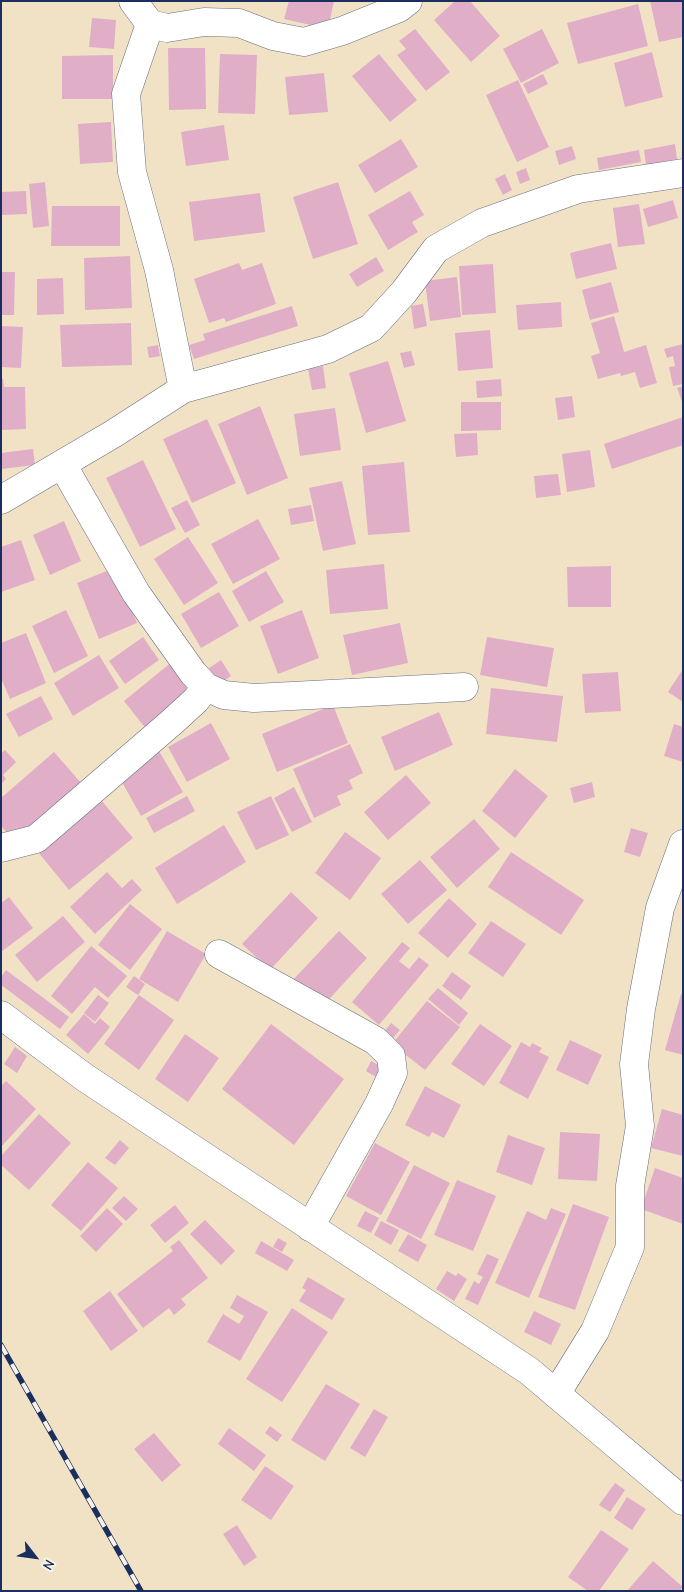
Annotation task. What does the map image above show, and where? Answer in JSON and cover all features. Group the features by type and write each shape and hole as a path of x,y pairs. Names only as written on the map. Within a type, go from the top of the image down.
{"street":[{"path":"133,1 150,24 167,28 204,22 239,23 273,36 304,42 342,31 399,8 408,1"},
{"path":"150,24 126,94 132,172 159,270 183,389"},
{"path":"1,500 183,389 328,349 372,328 404,292 436,249 482,223 578,189 683,173"},
{"path":"62,464 136,593 192,674 206,687 224,696 254,698 464,687"},
{"path":"1,848 36,839 190,706 206,687"},
{"path":"556,1394 595,1331 630,1247 630,1186 640,1126 634,1064 641,1008 660,908 683,844"},
{"path":"220,954 376,1041 391,1056 393,1072 379,1104 310,1227"},
{"path":"1,1015 84,1077 529,1372 683,1501"}],"building":[{"path":"289,1 334,1 328,29 284,19"},
{"path":"455,1 470,1 500,36 471,62 434,20"},
{"path":"650,1 683,1 683,37 659,42"},
{"path":"638,4 648,46 578,64 567,23"},
{"path":"92,18 116,20 114,49 89,47"},
{"path":"415,29 450,72 426,91 397,55 406,49 399,41"},
{"path":"542,29 559,63 521,83 503,49"},
{"path":"168,48 205,48 206,109 169,110"},
{"path":"652,52 663,97 625,107 614,63"},
{"path":"220,54 257,55 255,114 218,113"},
{"path":"379,54 417,100 390,122 352,76"},
{"path":"113,55 113,99 62,99 62,56"},
{"path":"324,73 328,112 289,115 285,77"},
{"path":"543,74 548,84 528,94 523,84"},
{"path":"518,80 549,147 517,162 486,95"},
{"path":"111,122 113,162 80,164 78,124"},
{"path":"224,125 229,160 186,166 181,132"},
{"path":"401,139 418,167 375,193 358,165"},
{"path":"675,144 677,159 646,165 644,150"},
{"path":"572,146 576,159 559,165 555,151"},
{"path":"639,150 641,162 599,170 597,158"},
{"path":"526,168 530,180 520,184 516,172"},
{"path":"505,174 512,190 503,195 495,179"},
{"path":"45,182 49,226 33,228 29,184"},
{"path":"338,182 358,244 313,259 293,197"},
{"path":"26,191 27,214 1,215 1,192"},
{"path":"410,191 424,215 412,222 418,232 388,250 368,215"},
{"path":"260,193 265,232 194,241 189,202"},
{"path":"673,200 678,218 648,227 643,209"},
{"path":"639,204 645,244 618,247 613,208"},
{"path":"52,206 120,206 120,246 51,246"},
{"path":"611,243 617,269 576,279 570,253"},
{"path":"130,256 132,308 85,310 84,258"},
{"path":"376,257 384,271 357,287 349,274"},
{"path":"239,263 242,270 262,263 276,304 226,322 224,318 209,323 194,279"},
{"path":"493,264 496,313 462,315 459,266"},
{"path":"1,272 15,272 14,315 1,315"},
{"path":"457,277 461,317 430,321 425,281"},
{"path":"63,278 64,314 37,315 37,279"},
{"path":"611,282 619,312 590,320 582,290"},
{"path":"561,302 562,327 518,330 516,305"},
{"path":"423,304 427,326 414,329 411,306"},
{"path":"292,306 298,326 194,359 189,345 205,340 203,334"},
{"path":"614,316 624,352 646,345 657,383 640,388 635,372 621,376 620,373 598,379 591,356 600,353 591,323"},
{"path":"131,323 132,365 62,367 60,325"},
{"path":"1,326 23,327 21,368 1,367"},
{"path":"490,330 493,368 458,371 455,333"},
{"path":"683,344 683,384 673,386 669,367 675,366 673,356 667,358 664,349"},
{"path":"158,345 160,356 149,358 147,347"},
{"path":"411,351 415,365 404,368 400,353"},
{"path":"388,361 406,421 366,433 349,373"},
{"path":"323,366 326,388 312,390 308,369"},
{"path":"1,379 3,379 4,387 25,387 26,429 1,430"},
{"path":"501,379 502,396 477,398 476,381"},
{"path":"683,386 683,402 682,402 677,388"},
{"path":"572,396 575,417 558,420 555,398"},
{"path":"461,402 501,402 501,430 461,431"},
{"path":"260,406 288,478 247,495 218,424"},
{"path":"335,408 341,450 300,456 294,414"},
{"path":"683,417 683,445 612,469 604,444"},
{"path":"207,419 236,483 192,503 163,439"},
{"path":"477,433 478,455 456,457 454,434"},
{"path":"33,449 35,465 1,469 1,453"},
{"path":"590,450 595,487 567,492 562,454"},
{"path":"143,460 176,529 140,547 106,478"},
{"path":"404,462 410,532 368,535 362,466"},
{"path":"558,474 561,495 536,498 534,476"},
{"path":"342,481 356,544 323,551 309,488"},
{"path":"187,500 200,525 185,533 171,508"},
{"path":"311,505 314,521 291,525 288,509"},
{"path":"258,519 280,559 233,584 211,544"},
{"path":"64,521 81,561 50,575 33,535"},
{"path":"188,537 218,583 184,605 154,559"},
{"path":"21,540 35,580 1,592 1,547"},
{"path":"384,564 388,609 330,614 326,570"},
{"path":"611,566 611,607 568,607 567,567"},
{"path":"114,568 137,623 99,639 77,583"},
{"path":"266,571 284,602 249,622 232,591"},
{"path":"219,592 239,626 201,648 181,614"},
{"path":"66,610 88,656 54,673 32,626"},
{"path":"302,610 319,658 278,674 260,626"},
{"path":"400,623 408,663 352,675 343,635"},
{"path":"26,633 46,683 10,699 1,678 1,643"},
{"path":"143,637 159,660 125,684 109,661"},
{"path":"487,637 554,648 547,687 480,675"},
{"path":"99,655 119,688 73,716 54,683"},
{"path":"221,660 231,676 219,684 209,668"},
{"path":"173,661 197,691 147,730 124,701"},
{"path":"683,669 683,702 668,692"},
{"path":"618,672 621,711 585,713 582,674"},
{"path":"491,688 563,696 557,742 486,734"},
{"path":"41,696 53,719 19,737 6,714"},
{"path":"333,705 348,743 277,772 262,734"},
{"path":"439,712 453,745 395,771 381,737"},
{"path":"211,723 230,759 187,782 168,747"},
{"path":"674,724 683,727 683,762 664,756"},
{"path":"350,744 363,773 349,780 353,789 337,796 341,805 314,818 293,769"},
{"path":"5,750 16,762 3,775 6,779 1,784 1,753"},
{"path":"159,751 183,792 141,816 118,775"},
{"path":"54,752 82,784 15,842 1,826 1,798"},
{"path":"515,769 548,796 515,838 482,811"},
{"path":"406,775 431,803 388,840 364,812"},
{"path":"592,782 595,797 574,803 570,788"},
{"path":"294,787 312,822 292,832 274,798"},
{"path":"187,796 195,811 154,833 146,818"},
{"path":"271,796 289,835 256,850 237,812"},
{"path":"101,800 133,838 69,890 38,852"},
{"path":"474,819 500,849 457,888 430,857"},
{"path":"224,825 246,862 177,904 155,868"},
{"path":"631,828 648,833 640,857 624,852"},
{"path":"345,832 381,858 350,900 315,873"},
{"path":"511,852 584,900 561,935 488,887"},
{"path":"420,860 447,890 408,924 381,894"},
{"path":"107,872 122,888 132,879 142,890 95,934 70,907"},
{"path":"291,892 318,918 270,970 242,944"},
{"path":"9,897 33,928 1,952 1,903"},
{"path":"449,898 477,924 448,958 418,933"},
{"path":"130,904 162,929 130,970 98,945"},
{"path":"63,916 85,942 37,982 15,955"},
{"path":"491,921 526,944 503,977 468,953"},
{"path":"167,931 206,954 178,1002 139,979"},
{"path":"339,931 367,958 320,1009 291,982"},
{"path":"402,942 410,948 399,961 409,969 419,957 429,965 379,1025 352,1002"},
{"path":"91,946 127,976 108,998 95,987 72,1014 51,996"},
{"path":"6,970 69,1017 60,1029 1,985 1,977"},
{"path":"452,972 471,986 461,1000 442,986"},
{"path":"134,976 145,984 138,995 126,987"},
{"path":"438,988 468,1013 459,1025 428,999"},
{"path":"681,994 683,994 683,1055 665,1050"},
{"path":"98,995 109,1003 95,1022 84,1013"},
{"path":"139,995 174,1020 139,1070 104,1044"},
{"path":"427,1001 460,1027 425,1070 392,1044"},
{"path":"84,1014 95,1024 100,1018 110,1027 88,1054 66,1035"},
{"path":"391,1023 400,1030 388,1044 380,1037"},
{"path":"271,1024 344,1079 294,1145 222,1089"},
{"path":"480,1024 512,1046 484,1086 451,1064"},
{"path":"185,1034 219,1058 188,1102 155,1079"},
{"path":"570,1040 602,1055 588,1085 556,1070"},
{"path":"521,1042 530,1047 532,1043 542,1048 539,1052 549,1057 528,1099 499,1083"},
{"path":"15,1047 27,1056 17,1073 4,1064"},
{"path":"371,1061 382,1067 376,1077 366,1071"},
{"path":"6,1081 36,1109 1,1147 1,1086"},
{"path":"425,1086 461,1105 444,1138 432,1132 429,1137 405,1125"},
{"path":"662,1109 683,1115 683,1156 651,1148"},
{"path":"39,1114 71,1143 29,1190 1,1165 1,1156"},
{"path":"560,1132 600,1134 597,1181 558,1179"},
{"path":"508,1135 545,1148 532,1185 496,1172"},
{"path":"120,1140 129,1148 115,1165 105,1158"},
{"path":"375,1143 410,1162 381,1215 346,1196"},
{"path":"88,1162 118,1188 81,1231 51,1205"},
{"path":"414,1165 450,1183 421,1239 386,1221"},
{"path":"655,1168 683,1178 683,1224 641,1209"},
{"path":"457,1180 496,1196 473,1251 434,1235"},
{"path":"124,1196 138,1209 126,1221 112,1208"},
{"path":"573,1204 609,1217 575,1310 538,1297"},
{"path":"175,1205 189,1223 165,1243 150,1225"},
{"path":"107,1208 123,1224 96,1252 80,1236"},
{"path":"551,1208 566,1214 529,1298 495,1283 527,1211 546,1220"},
{"path":"365,1211 379,1218 371,1233 357,1226"},
{"path":"205,1220 235,1251 221,1265 190,1234"},
{"path":"381,1221 399,1230 391,1245 374,1235"},
{"path":"408,1234 427,1245 418,1262 398,1251"},
{"path":"278,1238 287,1243 282,1252 273,1247"},
{"path":"179,1240 208,1278 181,1299 186,1305 174,1315 169,1308 143,1328 117,1294 173,1251 170,1247"},
{"path":"261,1241 294,1260 287,1271 255,1253"},
{"path":"487,1254 499,1259 478,1305 465,1299 474,1281 479,1284 483,1277 477,1274"},
{"path":"447,1271 456,1276 458,1273 467,1279 454,1301 436,1289"},
{"path":"308,1277 345,1299 332,1320 299,1301 306,1290 302,1288"},
{"path":"110,1291 138,1331 111,1351 83,1311"},
{"path":"237,1295 268,1312 240,1361 207,1342 223,1314 239,1324 244,1316 230,1308"},
{"path":"292,1308 328,1332 282,1402 246,1379"},
{"path":"534,1311 561,1324 551,1345 524,1332"},
{"path":"326,1384 360,1404 325,1461 291,1440"},
{"path":"374,1409 388,1417 365,1457 350,1448"},
{"path":"270,1426 282,1435 277,1442 265,1433"},
{"path":"229,1428 266,1455 254,1471 218,1444"},
{"path":"154,1433 181,1465 162,1482 134,1449"},
{"path":"265,1466 294,1486 271,1520 241,1500"},
{"path":"615,1483 625,1490 610,1512 599,1505"},
{"path":"627,1497 646,1509 632,1530 614,1518"},
{"path":"237,1525 257,1557 244,1566 223,1534"},
{"path":"601,1530 629,1549 599,1591 588,1591 568,1577"},
{"path":"653,1561 683,1587 680,1591 627,1591"}],"railway":[{"path":"1,1345 141,1591"}]}
